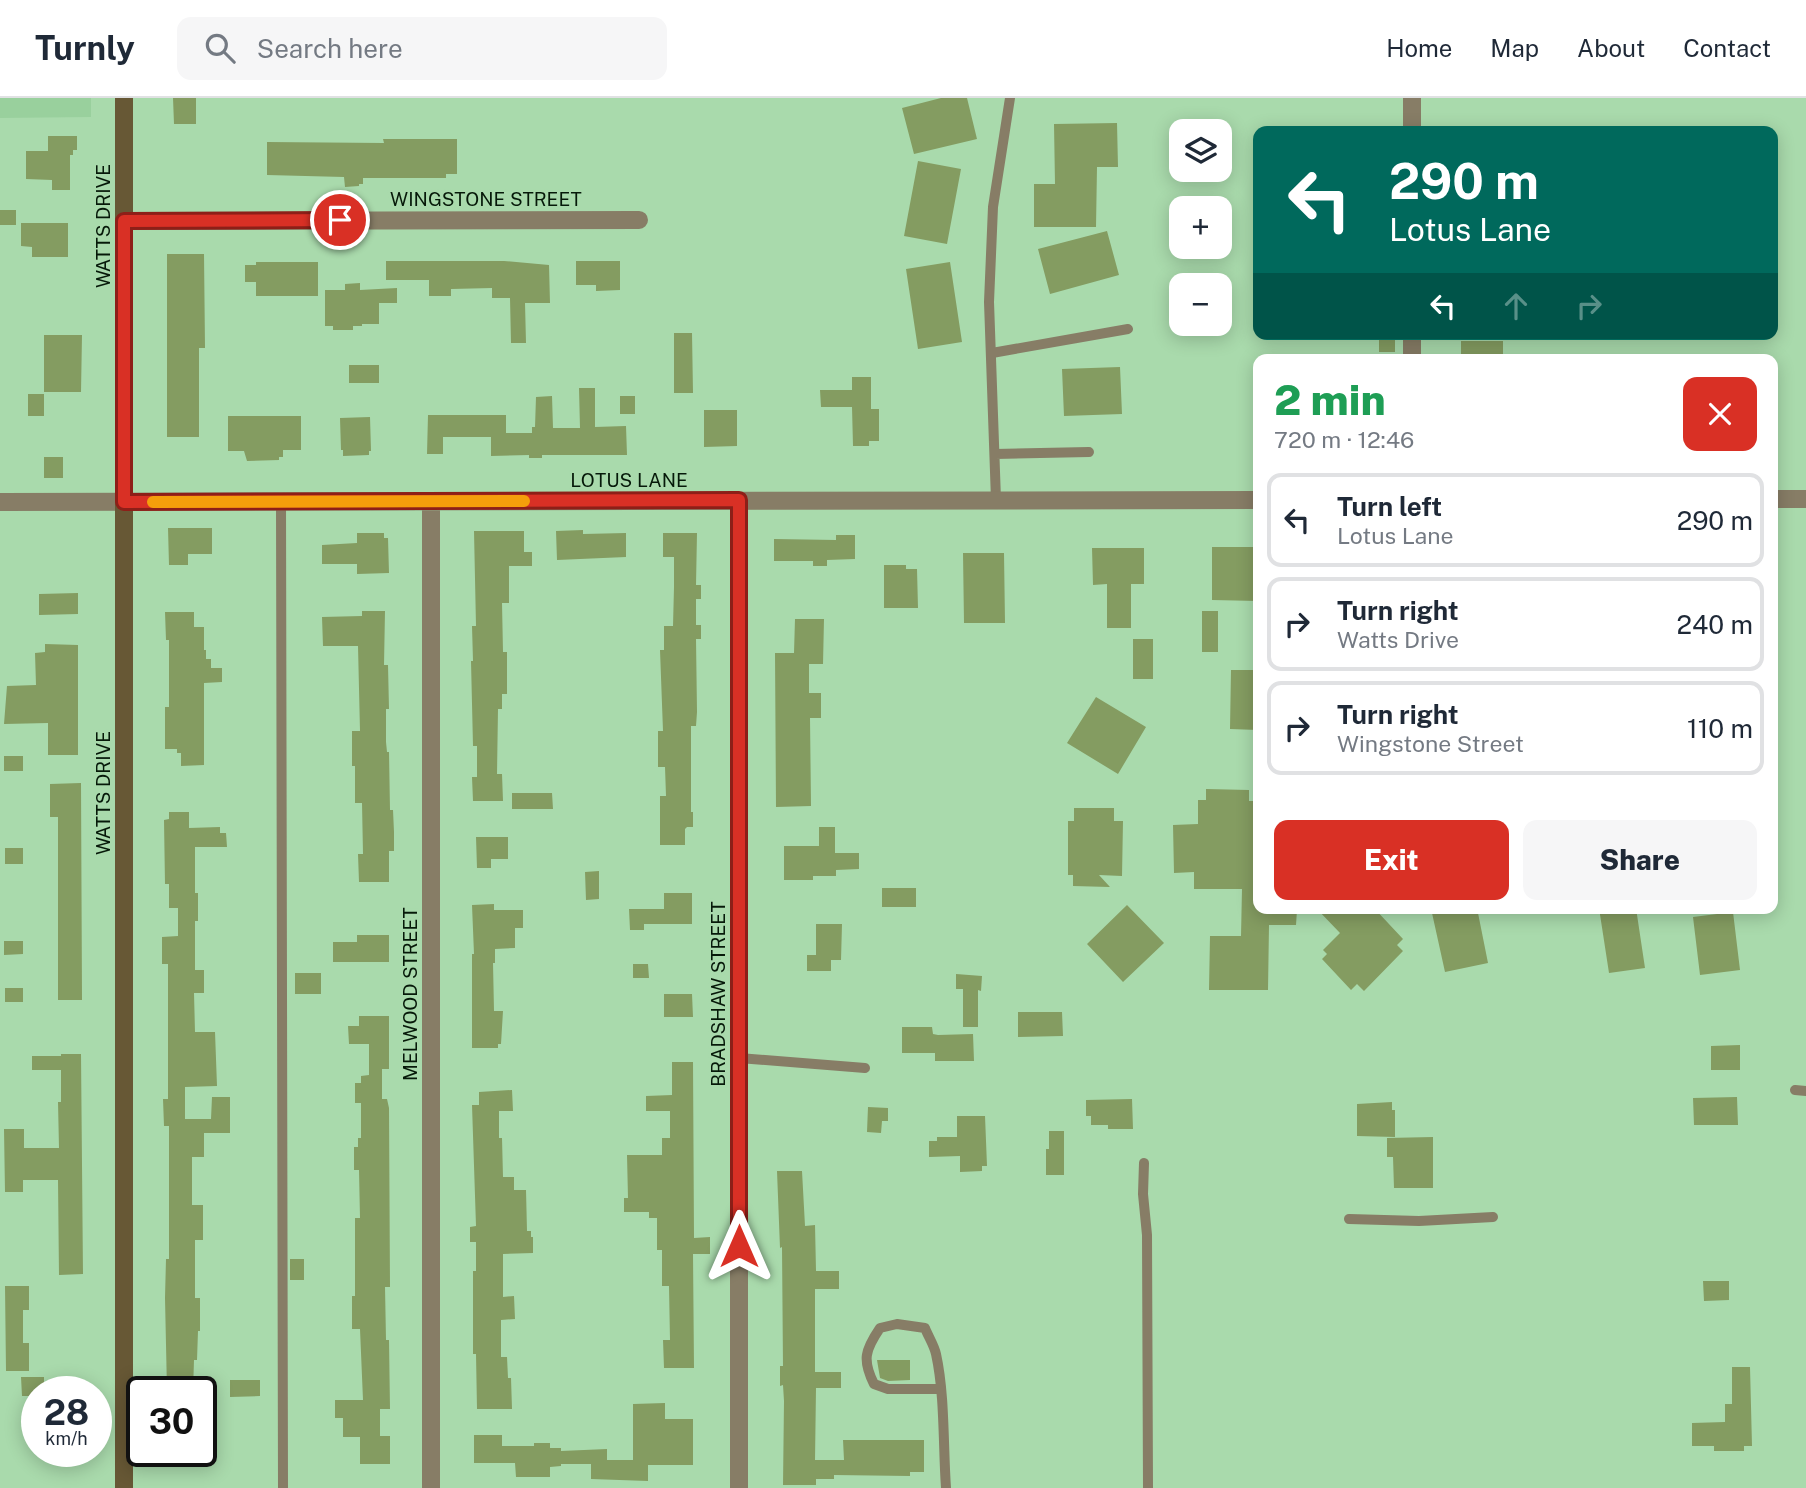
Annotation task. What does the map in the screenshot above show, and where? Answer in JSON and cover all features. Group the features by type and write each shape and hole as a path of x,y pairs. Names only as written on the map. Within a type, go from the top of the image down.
{"street":[{"name":"WATTS DRIVE","path":"124,98 124,1488"},
{"path":"1412,98 1412,126"},
{"name":"WINGSTONE STREET","path":"124,221 639,220"},
{"path":"1778,499 1806,499"},
{"name":"BRADSHAW STREET","path":"739,500 739,1488"},
{"name":"LOTUS LANE","path":"0,502 1253,500"},
{"name":"MELWOOD STREET","path":"432,501 432,1488"}],"lane":[{"path":"996,500 989,302 993,207 1010,98"},
{"path":"992,353 1128,329"},
{"path":"995,454 1089,452"},
{"path":"281,501 283,1488"},
{"path":"739,1058 865,1068"},
{"path":"1144,1163 1143,1194 1147,1236 1148,1488"},
{"path":"1349,1219 1419,1221 1493,1217"},
{"path":"939,1389 888,1389 873,1384 866,1367 869,1343 880,1328 897,1324 925,1328 936,1352 939,1389 946,1488"}],"shaded area":[{"path":"0,98 91,98 91,117 0,118"}],"building":[{"path":"173,98 196,98 196,124 174,124"},
{"path":"941,98 967,98 977,139 914,154 902,108"},
{"path":"1117,123 1118,167 1097,167 1096,227 1034,227 1034,184 1055,184 1054,124"},
{"path":"48,136 77,136 77,150 73,150 73,155 70,155 70,190 52,190 52,180 26,179 26,151 48,151"},
{"path":"383,139 457,139 457,174 446,174 446,178 363,178 363,184 359,186 345,187 344,177 267,175 267,142 384,143"},
{"path":"918,161 961,169 947,244 904,236"},
{"path":"0,210 16,210 16,225 0,225"},
{"path":"21,223 68,223 68,257 32,257 32,247 21,246"},
{"path":"1107,231 1119,275 1050,294 1038,249"},
{"path":"167,254 204,254 205,348 199,348 199,437 167,437"},
{"path":"386,261 504,261 549,265 550,303 525,303 526,343 511,343 510,298 492,298 492,288 451,289 451,296 429,296 429,280 386,280"},
{"path":"576,261 620,261 620,290 596,291 596,285 576,285"},
{"path":"256,262 318,262 318,296 256,296 256,282 245,282 245,265 256,265"},
{"path":"950,262 962,342 918,349 906,269"},
{"path":"360,283 360,290 397,288 397,303 379,303 379,324 353,326 353,330 333,330 333,326 325,326 325,290 345,290 345,284"},
{"path":"674,333 692,333 693,393 674,393"},
{"path":"44,335 82,335 81,392 44,392"},
{"path":"1379,340 1395,340 1395,352 1379,352"},
{"path":"1461,341 1503,341 1503,354 1461,354"},
{"path":"349,365 379,365 379,383 349,383"},
{"path":"1120,367 1122,414 1064,416 1062,369"},
{"path":"852,377 871,377 871,409 879,409 879,441 869,441 869,446 853,446 852,407 821,407 820,390 852,390"},
{"path":"579,388 595,388 595,427 626,426 627,455 542,455 542,458 529,458 529,455 491,456 491,437 443,437 443,454 427,454 428,415 506,415 506,433 532,433 532,427 535,427 536,397 552,396 553,428 580,428"},
{"path":"28,394 44,394 44,416 28,416"},
{"path":"620,396 635,396 635,414 620,414"},
{"path":"704,410 737,410 737,446 704,447"},
{"path":"228,416 301,416 301,450 283,450 283,457 279,457 279,460 247,461 244,451 228,451"},
{"path":"370,417 369,455 343,456 340,418"},
{"path":"44,457 63,457 63,478 44,478"},
{"path":"168,528 212,528 212,554 188,554 188,565 169,565"},
{"path":"583,530 583,534 626,533 626,557 557,560 556,531"},
{"path":"474,531 524,531 524,552 532,552 532,566 509,566 509,603 502,603 503,652 507,652 507,694 502,694 502,709 498,709 497,774 502,774 503,801 473,801 472,777 477,777 477,746 473,746 471,661 472,626 476,626"},
{"path":"357,533 384,533 384,538 388,538 389,573 357,574 357,564 322,564 322,545 357,543"},
{"path":"663,533 697,533 696,585 701,585 701,599 696,599 696,625 701,625 701,639 696,639 697,712 696,726 691,726 693,827 685,829 685,845 660,845 660,796 666,796 665,767 658,767 658,731 663,731 660,650 664,650 664,626 673,626 674,587 674,557 663,557"},
{"path":"836,535 855,535 855,559 827,560 827,566 813,566 813,561 774,561 774,539 836,540"},
{"path":"1212,547 1253,547 1253,601 1212,600"},
{"path":"1092,548 1144,548 1144,584 1131,584 1131,628 1107,628 1107,584 1093,585"},
{"path":"963,553 1004,553 1005,623 964,623"},
{"path":"884,565 906,565 906,569 917,569 918,608 884,608"},
{"path":"78,593 78,614 39,615 39,594"},
{"path":"362,611 385,611 384,665 388,665 389,709 386,709 386,742 389,752 390,810 393,810 394,832 394,851 389,851 389,882 359,882 358,854 363,854 362,803 355,803 355,766 352,766 352,731 360,731 358,646 323,646 322,617 362,616"},
{"path":"1202,611 1218,611 1218,652 1202,652"},
{"path":"165,612 194,612 194,627 204,627 206,659 211,659 211,668 222,668 222,682 204,683 204,765 181,766 181,753 177,753 177,749 165,749 165,707 169,707 169,640 166,640"},
{"path":"795,619 824,619 823,664 809,664 809,693 821,693 821,718 810,718 811,806 776,807 775,653 794,653"},
{"path":"1133,639 1153,639 1153,679 1133,679"},
{"path":"45,644 78,645 78,755 48,755 48,723 4,724 7,686 36,685 35,653 45,652"},
{"path":"1231,670 1253,670 1253,730 1230,729"},
{"path":"1096,697 1146,727 1118,774 1067,743"},
{"path":"4,756 23,756 23,771 4,771"},
{"path":"81,783 82,1000 58,1000 58,817 50,817 50,784"},
{"path":"1206,789 1249,790 1249,801 1253,801 1253,914 1297,914 1296,925 1269,925 1268,990 1209,990 1210,936 1241,936 1242,889 1194,889 1194,872 1174,873 1173,825 1198,824 1198,800 1206,800"},
{"path":"512,793 552,793 553,809 512,809"},
{"path":"1074,808 1114,808 1114,821 1123,821 1122,876 1099,875 1110,887 1073,886 1073,875 1068,875 1068,821 1074,821"},
{"path":"169,812 189,812 189,828 220,827 220,833 226,833 227,847 195,847 198,921 195,921 195,970 204,970 204,993 194,993 195,1032 215,1032 217,1086 185,1087 185,1119 211,1119 212,1097 230,1097 230,1133 204,1133 204,1157 192,1157 192,1205 203,1205 203,1240 195,1240 195,1298 200,1298 200,1331 193,1376 167,1376 165,1298 166,1259 169,1259 169,1126 164,1126 163,1099 168,1099 168,964 162,964 162,937 178,936 178,908 169,908 169,884 165,884 164,820 169,819"},
{"path":"819,827 835,827 835,853 859,853 859,869 836,870 836,876 813,876 813,880 784,880 784,846 819,846"},
{"path":"476,837 508,837 508,859 491,859 491,868 477,868"},
{"path":"5,848 23,848 23,864 5,864"},
{"path":"599,871 599,899 586,900 585,872"},
{"path":"882,888 916,888 916,907 882,907"},
{"path":"664,893 692,893 692,924 644,924 644,930 630,930 629,909 664,909"},
{"path":"494,904 494,910 523,910 523,928 515,928 515,948 495,949 494,1011 503,1011 501,1044 498,1044 498,1048 472,1048 472,905"},
{"path":"1127,905 1164,943 1123,982 1087,944"},
{"path":"1322,914 1380,914 1403,939 1397,945 1403,951 1364,991 1357,984 1351,990 1322,959 1327,954 1323,950 1340,933"},
{"path":"1432,914 1478,914 1488,963 1445,972"},
{"path":"1600,914 1637,914 1645,968 1609,973"},
{"path":"1733,914 1740,970 1700,975 1693,917"},
{"path":"816,924 842,924 841,960 831,960 831,971 807,971 807,955 816,955"},
{"path":"357,935 389,935 389,962 333,962 333,942 357,942"},
{"path":"4,941 23,941 23,954 4,955"},
{"path":"633,964 648,964 649,978 633,978"},
{"path":"295,973 321,973 321,994 295,994"},
{"path":"956,974 982,976 981,991 978,990 978,1027 963,1027 963,989 956,989"},
{"path":"5,988 23,988 23,1002 5,1002"},
{"path":"664,994 692,994 693,1017 664,1017"},
{"path":"1018,1012 1062,1012 1063,1036 1018,1037"},
{"path":"359,1016 389,1016 389,1069 382,1069 382,1099 387,1099 389,1108 390,1287 385,1287 390,1409 380,1409 380,1436 390,1436 390,1464 360,1464 360,1437 343,1437 343,1418 335,1418 335,1400 363,1400 360,1329 352,1329 352,1296 355,1296 355,1218 360,1218 359,1170 354,1170 354,1147 358,1147 358,1138 361,1138 361,1103 355,1103 355,1083 361,1083 361,1076 369,1075 369,1044 349,1044 348,1026 359,1026"},
{"path":"902,1027 932,1027 933,1034 938,1035 973,1034 974,1061 935,1061 935,1053 902,1053"},
{"path":"1740,1045 1740,1070 1711,1070 1711,1046"},
{"path":"81,1054 83,1274 59,1275 58,1180 23,1180 23,1192 5,1192 4,1129 24,1129 24,1148 59,1148 58,1102 61,1102 61,1070 32,1070 32,1056"},
{"path":"672,1062 693,1062 694,1238 710,1237 710,1254 693,1254 694,1368 664,1368 663,1340 670,1340 669,1286 662,1286 662,1250 657,1250 657,1218 649,1218 649,1212 624,1212 624,1198 628,1198 627,1155 662,1155 662,1138 670,1138 670,1111 646,1111 646,1096 672,1095"},
{"path":"512,1090 513,1111 499,1111 503,1177 514,1177 514,1190 526,1190 527,1231 531,1231 533,1237 533,1253 503,1254 503,1297 514,1296 515,1319 501,1320 501,1357 507,1357 512,1409 477,1409 476,1354 473,1354 473,1271 476,1271 476,1242 470,1242 470,1227 476,1226 472,1105 479,1105 479,1092"},
{"path":"1737,1097 1738,1125 1694,1125 1693,1098"},
{"path":"1132,1099 1133,1129 1108,1129 1108,1125 1091,1125 1091,1116 1086,1116 1086,1100"},
{"path":"1392,1102 1392,1110 1395,1110 1395,1137 1357,1136 1357,1104"},
{"path":"868,1107 888,1108 888,1121 882,1121 881,1133 867,1132"},
{"path":"957,1116 985,1116 987,1166 982,1166 982,1171 960,1172 960,1156 929,1157 929,1141 937,1141 937,1137 957,1137"},
{"path":"1049,1131 1064,1131 1064,1175 1046,1175"},
{"path":"1433,1137 1433,1188 1394,1188 1393,1157 1387,1157 1387,1138"},
{"path":"777,1171 802,1171 805,1226 815,1225 816,1271 839,1271 839,1289 815,1289 815,1372 841,1372 841,1388 816,1388 815,1460 844,1460 843,1440 924,1440 924,1472 910,1472 910,1476 834,1475 834,1479 816,1479 816,1485 783,1485 784,1401 783,1385 780,1386 780,1366 783,1366 782,1247 780,1248"},
{"path":"290,1259 304,1259 304,1280 290,1280"},
{"path":"1703,1281 1729,1281 1729,1300 1704,1301"},
{"path":"5,1286 29,1286 29,1310 23,1310 23,1343 29,1343 29,1371 6,1371"},
{"path":"877,1360 910,1360 910,1380 888,1381 880,1378"},
{"path":"1732,1367 1750,1367 1752,1446 1744,1446 1744,1451 1714,1451 1714,1446 1692,1446 1692,1423 1725,1422 1725,1404 1732,1404"},
{"path":"230,1380 260,1380 260,1396 230,1397"},
{"path":"665,1403 665,1419 693,1419 693,1465 648,1465 648,1481 591,1479 591,1464 561,1464 550,1467 550,1477 516,1477 515,1463 474,1463 474,1435 502,1435 502,1446 550,1443 550,1448 561,1448 561,1451 607,1449 607,1460 633,1460 633,1404"}],"slow traffic":[{"path":"153,502 524,501"}],"route":[{"path":"340,220 124,221 124,502 739,500 739,1246"}]}
